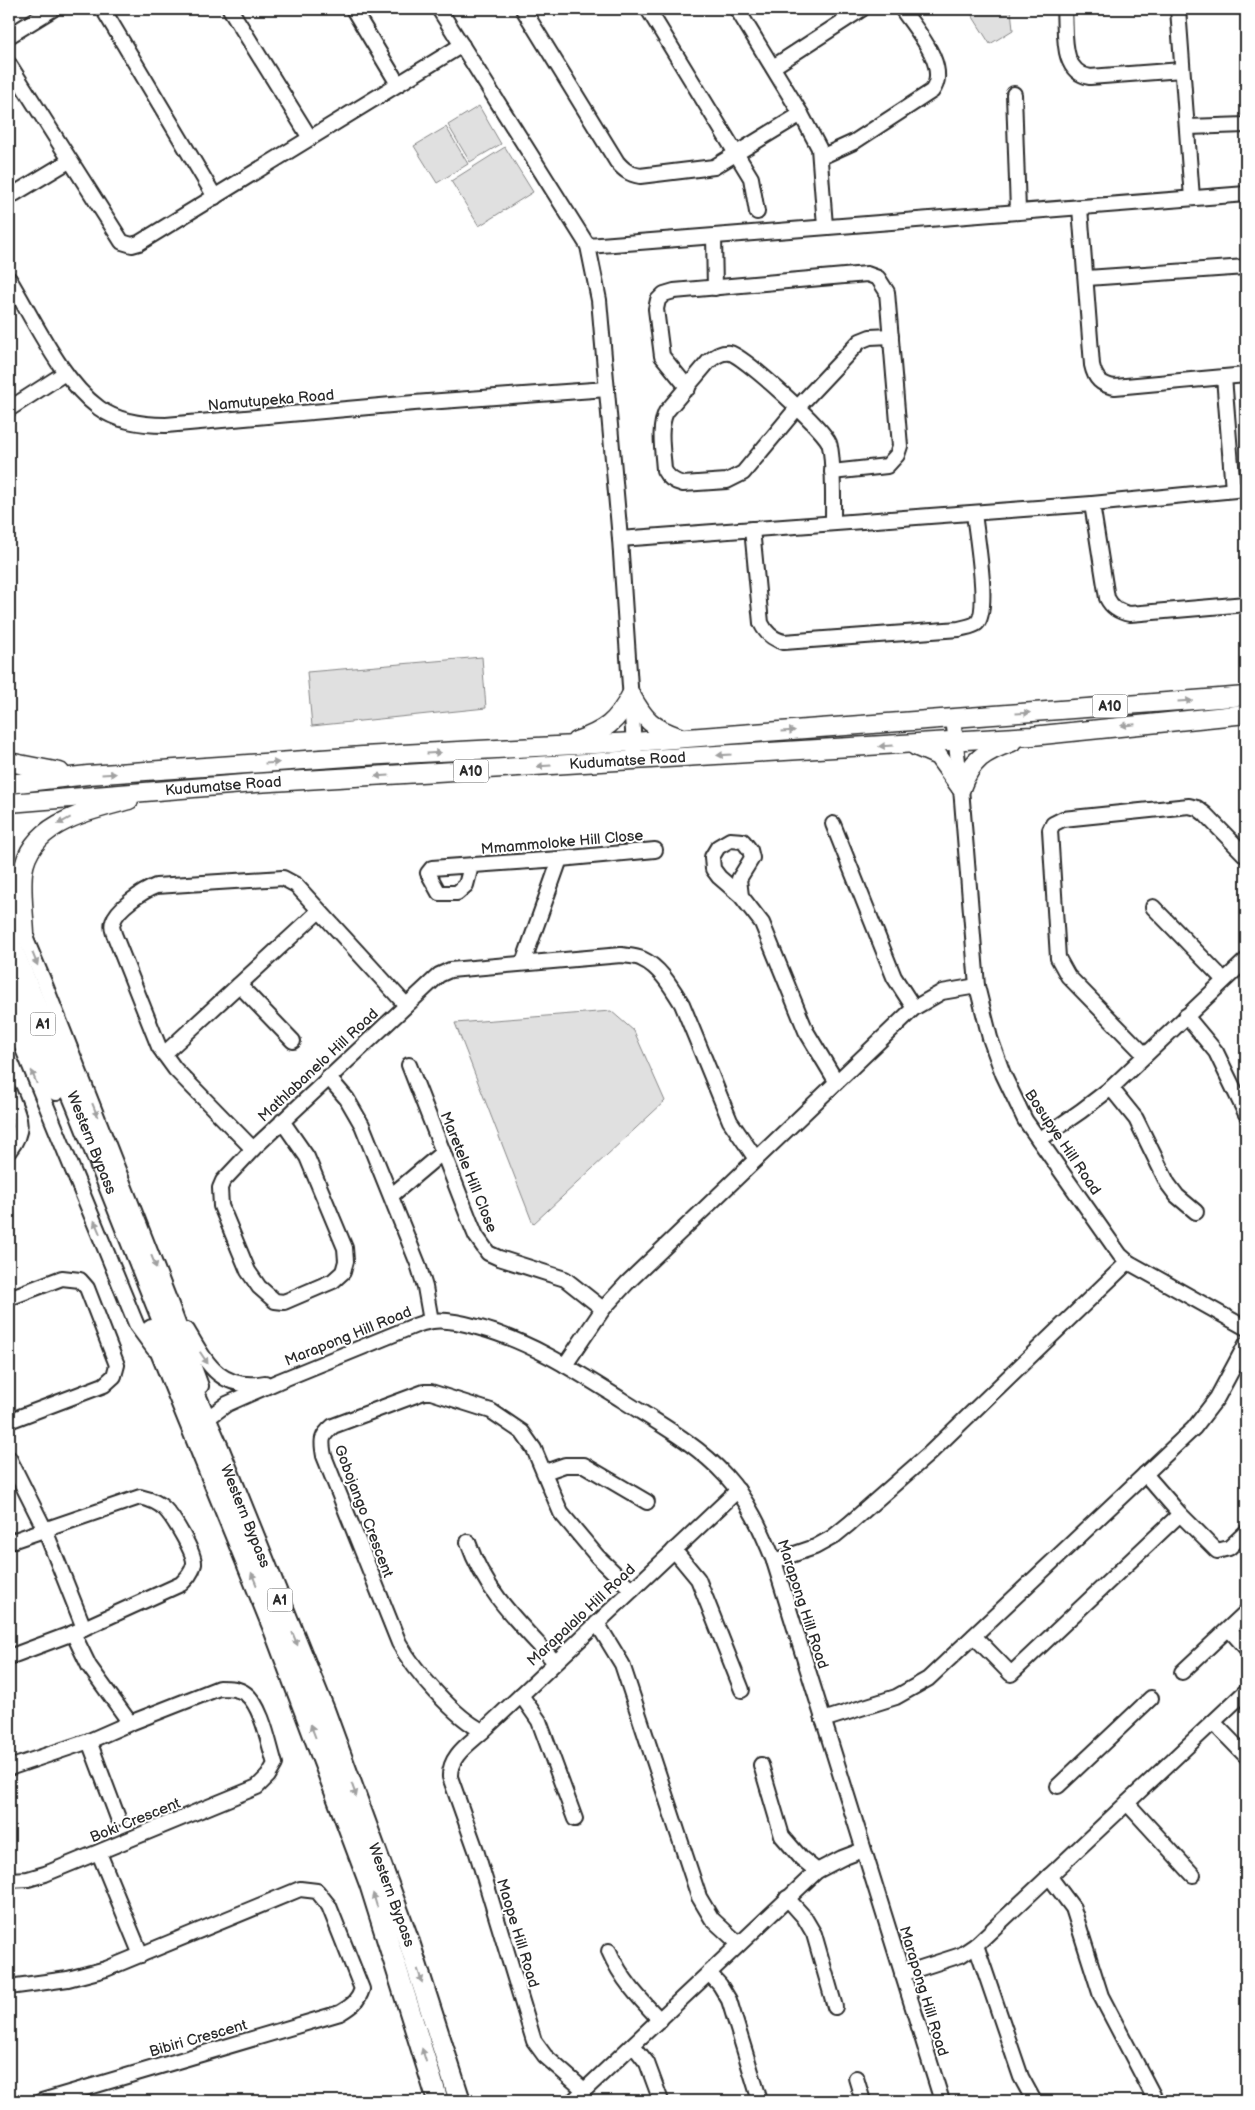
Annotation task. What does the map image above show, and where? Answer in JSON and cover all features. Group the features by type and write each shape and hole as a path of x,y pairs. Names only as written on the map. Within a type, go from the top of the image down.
{"highway":[{"name":"Western Bypass","path":"17,938 78,1108 166,1331 219,1450 344,1763 405,1930 460,2101"},
{"name":"Western Bypass","path":"9,981 66,1113 165,1364 274,1630 370,1884 436,2098"}],"main road":[{"path":"556,747 592,736 608,727 618,717 630,695 649,722 658,729 682,738"},
{"name":"Kudumatse Road","path":"9,784 88,775 363,756 634,742 1246,696"},
{"name":"Kudumatse Road","path":"9,803 255,783 1032,736 1246,714"},
{"path":"961,788 968,770 981,756 1032,736"},
{"path":"912,744 938,756 961,788"},
{"path":"9,762 16,765 88,775"},
{"path":"17,938 23,871 31,848 65,819 161,790"}],"street":[{"path":"9,36 53,9"},
{"path":"103,9 214,197"},
{"path":"230,9 310,138"},
{"path":"353,9 398,84"},
{"path":"439,9 588,246 599,300 607,389 620,539 634,760"},
{"path":"523,9 616,162 632,175 640,176 714,167 801,114"},
{"path":"648,9 751,178 757,212"},
{"path":"737,9 801,114 819,148 826,226"},
{"path":"773,67 862,9"},
{"path":"821,157 854,142 932,91 937,84 936,62 902,9"},
{"path":"1064,9 1068,60 1072,68 1083,76 1182,70"},
{"path":"1178,9 1192,198"},
{"path":"9,64 122,242 127,244 139,243 462,45"},
{"path":"1014,94 1018,211"},
{"path":"1188,126 1246,126"},
{"path":"9,198 69,161"},
{"path":"588,246 1246,194"},
{"path":"1080,208 1087,278 1092,365 1094,375 1100,382 1106,386 1115,387 1246,375"},
{"path":"714,237 715,288"},
{"path":"1087,278 1246,267"},
{"path":"688,388 662,356 656,309 658,300 664,294 674,291 867,274 878,278 887,292 900,446 897,455 887,466 832,472"},
{"name":"Namutupeka Road","path":"10,284 66,373 100,409 130,422 166,426 414,403 607,389"},
{"path":"834,524 830,444 818,428 797,408 746,362 728,353 718,354 709,361 666,412 661,428 664,470 667,476 683,484 727,481 743,473 797,408 860,341 870,337 890,336"},
{"path":"9,409 66,373"},
{"path":"620,539 1092,504 1239,489 1224,377"},
{"path":"1092,504 1106,598 1111,607 1122,613 1130,614 1246,604"},
{"path":"752,530 761,622 766,632 776,640 784,642 939,630 971,626 978,622 983,613 984,598 974,513"},
{"name":"Bosupye Hill Road","path":"953,718 961,788 977,986 987,1029 1003,1074 1025,1120 1120,1255 1128,1262 1246,1328"},
{"path":"1145,1054 1068,976 1058,958 1049,837 1053,824 1063,818 1189,806 1197,808 1205,814 1246,856"},
{"path":"833,824 894,977 914,1008"},
{"name":"Mmammoloke Hill Close","path":"471,866 560,860 655,850"},
{"path":"523,963 560,860"},
{"path":"253,1149 175,1070 156,1042 114,934 112,924 116,915 143,890 156,886 283,878 296,885 406,1005"},
{"path":"741,896 764,928 806,1031 836,1081"},
{"path":"9,898 17,938 170,1302 222,1438 219,1450"},
{"path":"1153,907 1224,980"},
{"path":"164,1054 319,911"},
{"name":"Mathlabanelo Hill Road","path":"282,1121 307,1157 345,1248 346,1261 343,1272 334,1281 284,1302 275,1301 268,1296 248,1271 219,1198 223,1181 253,1149 282,1121 328,1077 434,978 450,970 621,955 641,959 656,970 672,987 682,1004 730,1121 756,1159"},
{"path":"1039,1140 1111,1088 1246,960"},
{"path":"239,985 293,1041"},
{"path":"565,1365 603,1309 627,1283 659,1254 680,1230 914,1008 942,992 977,986"},
{"path":"9,1015 137,1326 165,1364"},
{"path":"1186,1016 1216,1052 1246,1114"},
{"name":"Maretele Hill Close","path":"409,1065 476,1236 488,1252 499,1258 565,1280 603,1309"},
{"path":"328,1077 356,1112 392,1195 418,1264 425,1287 431,1321"},
{"path":"1111,1088 1136,1119 1168,1184 1177,1196 1196,1212"},
{"path":"9,1092 20,1118 20,1131 12,1147"},
{"path":"392,1195 443,1152"},
{"path":"774,1561 815,1547 833,1537 849,1524 980,1406 1128,1262"},
{"path":"9,1298 62,1278 80,1280 87,1288 117,1365 114,1376 104,1385 9,1420"},
{"path":"170,1302 204,1359 220,1376 240,1384 256,1384 279,1380"},
{"name":"Marapong Hill Road","path":"212,1415 227,1404 279,1380 414,1326 431,1321 465,1324 506,1335 565,1365 684,1439 710,1460 738,1490 753,1514 774,1561 942,2101"},
{"path":"823,1720 896,1697 928,1679 1194,1428 1217,1398 1246,1344"},
{"name":"Gobojango Crescent","path":"482,1731 472,1726 460,1716 412,1665 399,1643 360,1550 324,1456 322,1444 324,1434 333,1426 424,1392 431,1392 491,1411 509,1421 522,1432 534,1449 545,1472"},
{"path":"9,1458 45,1530 79,1630 89,1666 130,1723 90,1741 9,1768"},
{"path":"632,1590 597,1556 562,1514 545,1472 565,1465 584,1464 647,1502"},
{"path":"1145,1474 1180,1514 1217,1551 1229,1548 1245,1537"},
{"name":"Marapalalo Hill Road","path":"450,1767 454,1759 482,1731 738,1490"},
{"path":"9,1542 140,1497 153,1500 165,1508 188,1546 194,1562 190,1575 181,1584 79,1630 9,1658"},
{"path":"974,1636 1012,1674 1180,1514"},
{"path":"468,1542 474,1560 489,1587 555,1662"},
{"path":"674,1550 694,1571 698,1579 742,1690"},
{"path":"1182,1672 1246,1612"},
{"path":"597,1623 622,1664 698,1897 712,1919 739,1944"},
{"path":"1229,1629 1246,1648"},
{"name":"Boki Crescent","path":"9,1880 28,1879 45,1874 257,1787 268,1776 275,1764 257,1706 247,1695 234,1689 219,1688 130,1723"},
{"path":"902,1974 960,1955 976,1945 1246,1691"},
{"path":"521,1694 539,1721 575,1819"},
{"path":"1058,1786 1151,1698"},
{"path":"1213,1722 1246,1756"},
{"path":"90,1741 118,1818"},
{"path":"761,1765 782,1836 817,1871"},
{"name":"Maope Hill Road","path":"450,1767 450,1777 476,1850 534,2041 545,2056 584,2090"},
{"path":"1127,1803 1193,1875"},
{"path":"573,2101 817,1871 863,1850"},
{"path":"9,1987 68,1979 141,1955 99,1853"},
{"path":"1048,1876 1072,1908 1101,1996 1156,2101"},
{"name":"Bibiri Crescent","path":"42,2101 340,2013 352,2006 359,1998 362,1989 330,1906 317,1891 300,1889 141,1955"},
{"path":"787,1898 804,1917 814,1934 835,2007"},
{"path":"976,1945 1020,2077 1034,2101"},
{"path":"609,1951 615,1966 628,1987 660,2020"},
{"path":"709,1973 730,2000 760,2101"},
{"path":"633,2045 647,2062 661,2101"},
{"path":"856,2078 863,2101"}],"shaded area":[{"path":"968,9 1011,9 1013,30 990,44"},
{"path":"479,106 501,144 470,162 448,125"},
{"path":"446,127 468,164 437,183 414,146"},
{"path":"505,147 533,192 479,226 451,181"},
{"path":"482,657 486,708 312,726 307,672"},
{"path":"611,1011 634,1031 665,1101 533,1224 455,1023"}]}
